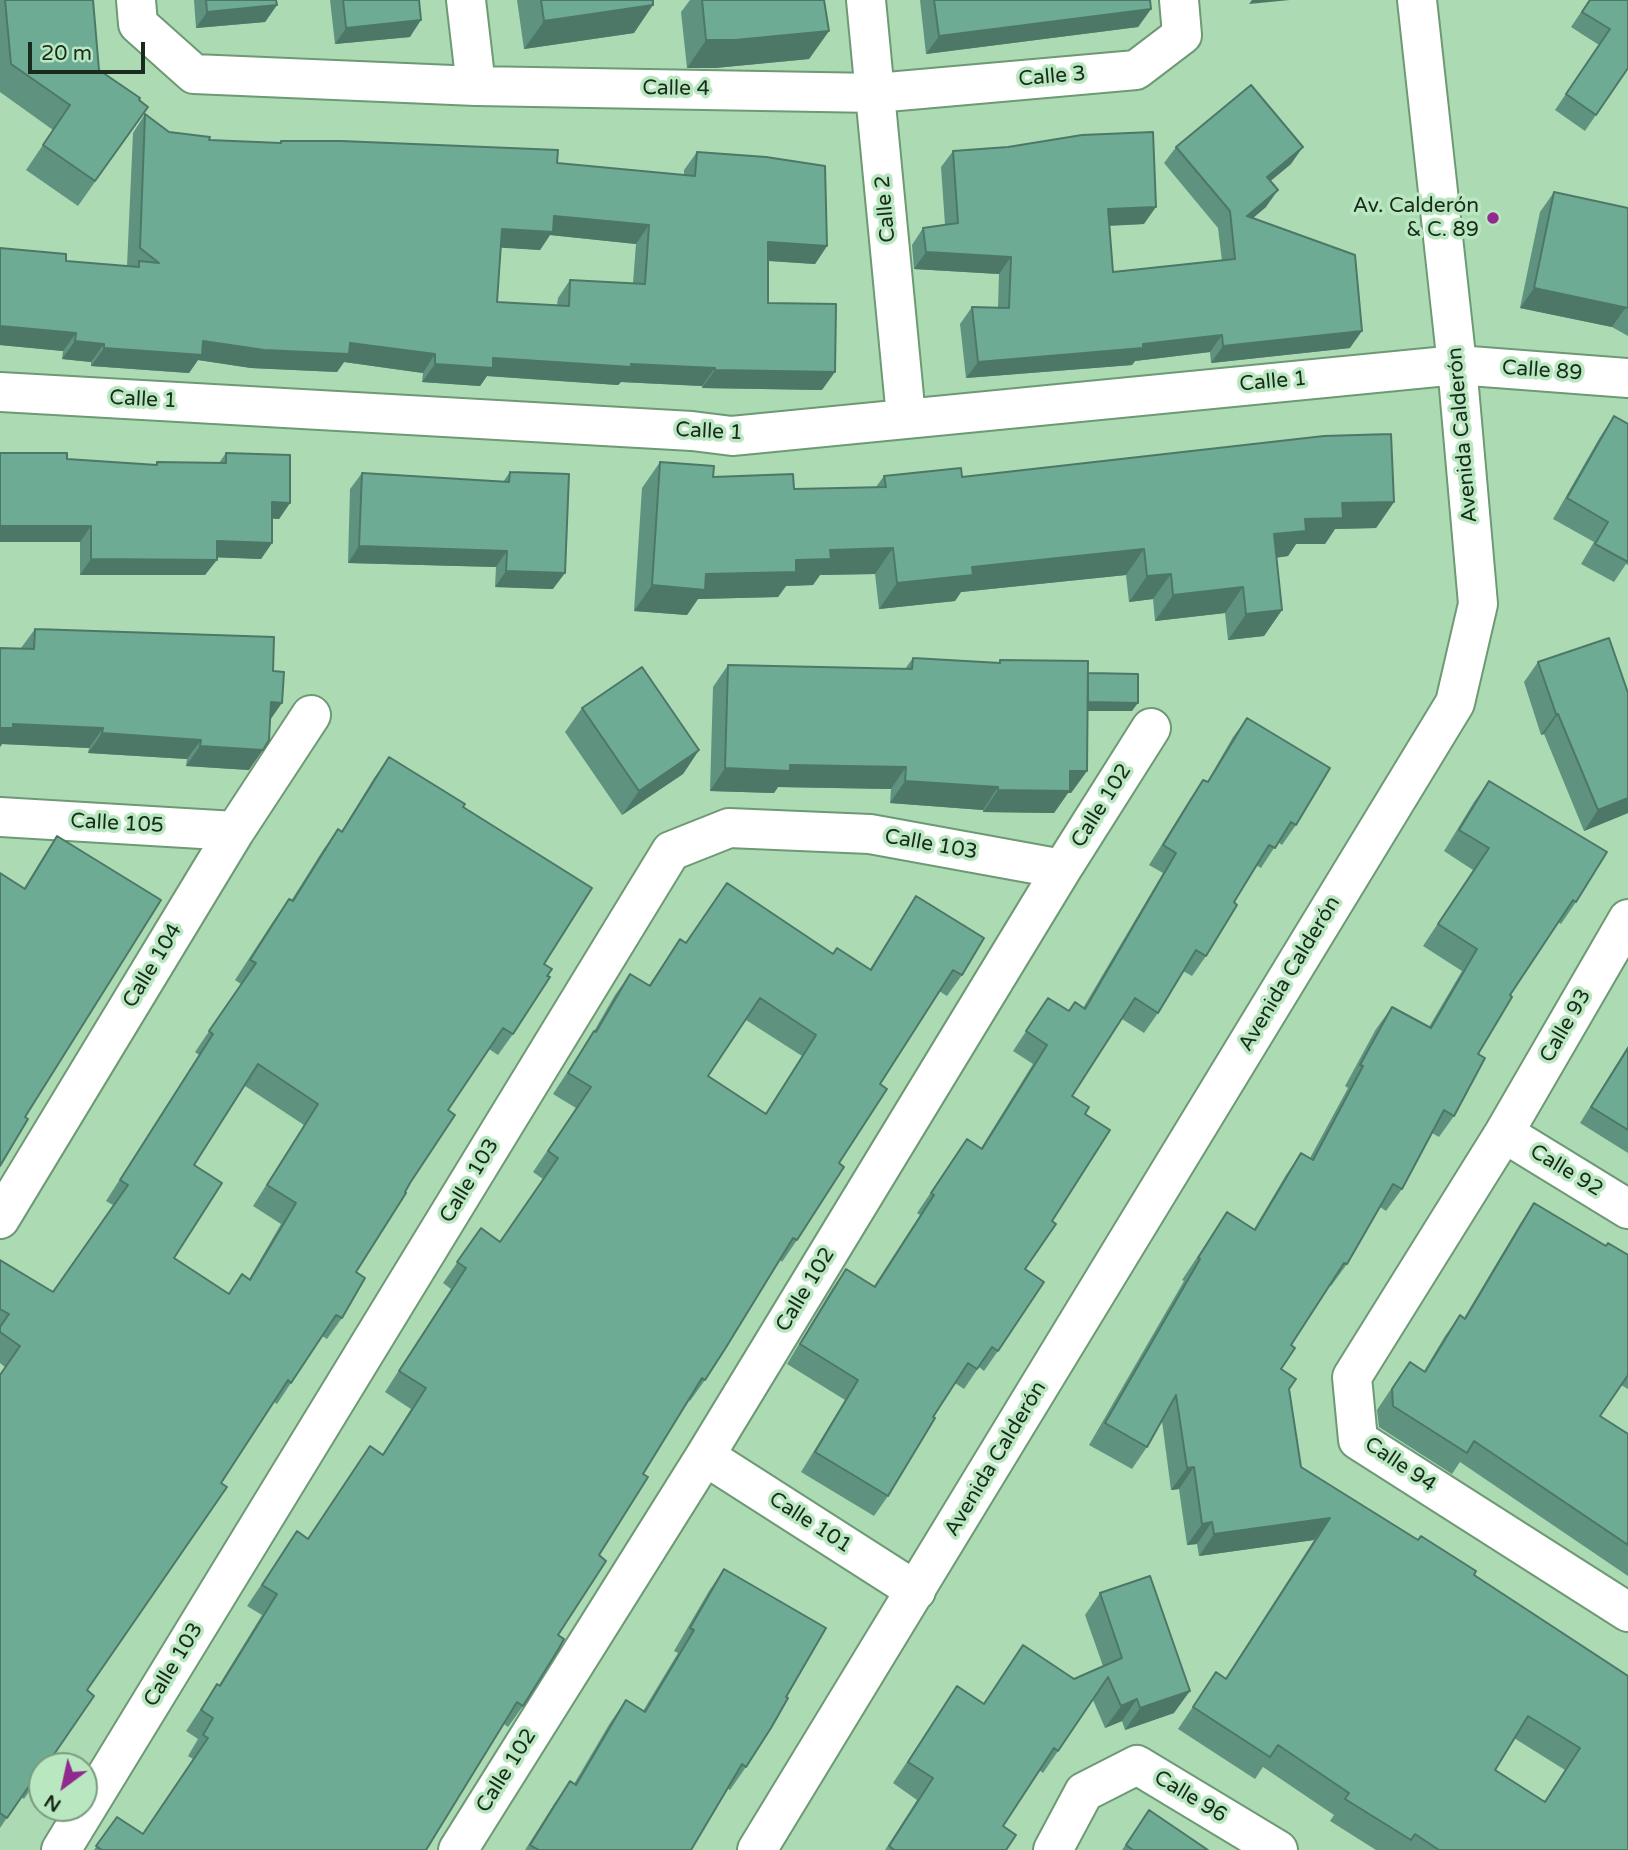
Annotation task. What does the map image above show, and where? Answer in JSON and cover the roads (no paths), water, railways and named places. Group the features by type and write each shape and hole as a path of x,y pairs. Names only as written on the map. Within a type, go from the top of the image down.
{"street":[{"name":"Calle 4","path":"136,0 138,24 194,74 476,86 876,93"},
{"path":"466,0 476,86"},
{"name":"Calle 2","path":"866,0 906,417"},
{"name":"Calle 3","path":"876,93 1136,70 1182,35 1179,0"},
{"name":"Avenida Calderón","path":"757,1850 1455,703 1478,604 1457,365 1417,0"},
{"name":"Calle 89","path":"1457,365 1628,378"},
{"name":"Calle 1","path":"0,392 678,430 732,436 1457,365"},
{"name":"Calle 104","path":"0,1219 235,831 311,715"},
{"name":"Calle 102","path":"458,1850 705,1456 1062,869 1151,728"},
{"name":"Calle 105","path":"0,817 235,831"},
{"name":"Calle 103","path":"61,1850 671,851 729,828 870,834 1062,869"},
{"name":"Calle 93","path":"1504,1133 1628,919"},
{"name":"Calle 92","path":"1504,1133 1628,1209"},
{"name":"Calle 94","path":"1504,1133 1352,1377 1359,1440 1628,1612"},
{"name":"Calle 101","path":"705,1456 916,1591"},
{"name":"Calle 96","path":"1053,1850 1084,1792 1137,1765 1278,1850"}],"place":[{"name":"Av. Calderón & C. 89","path":"1493,218"}]}
